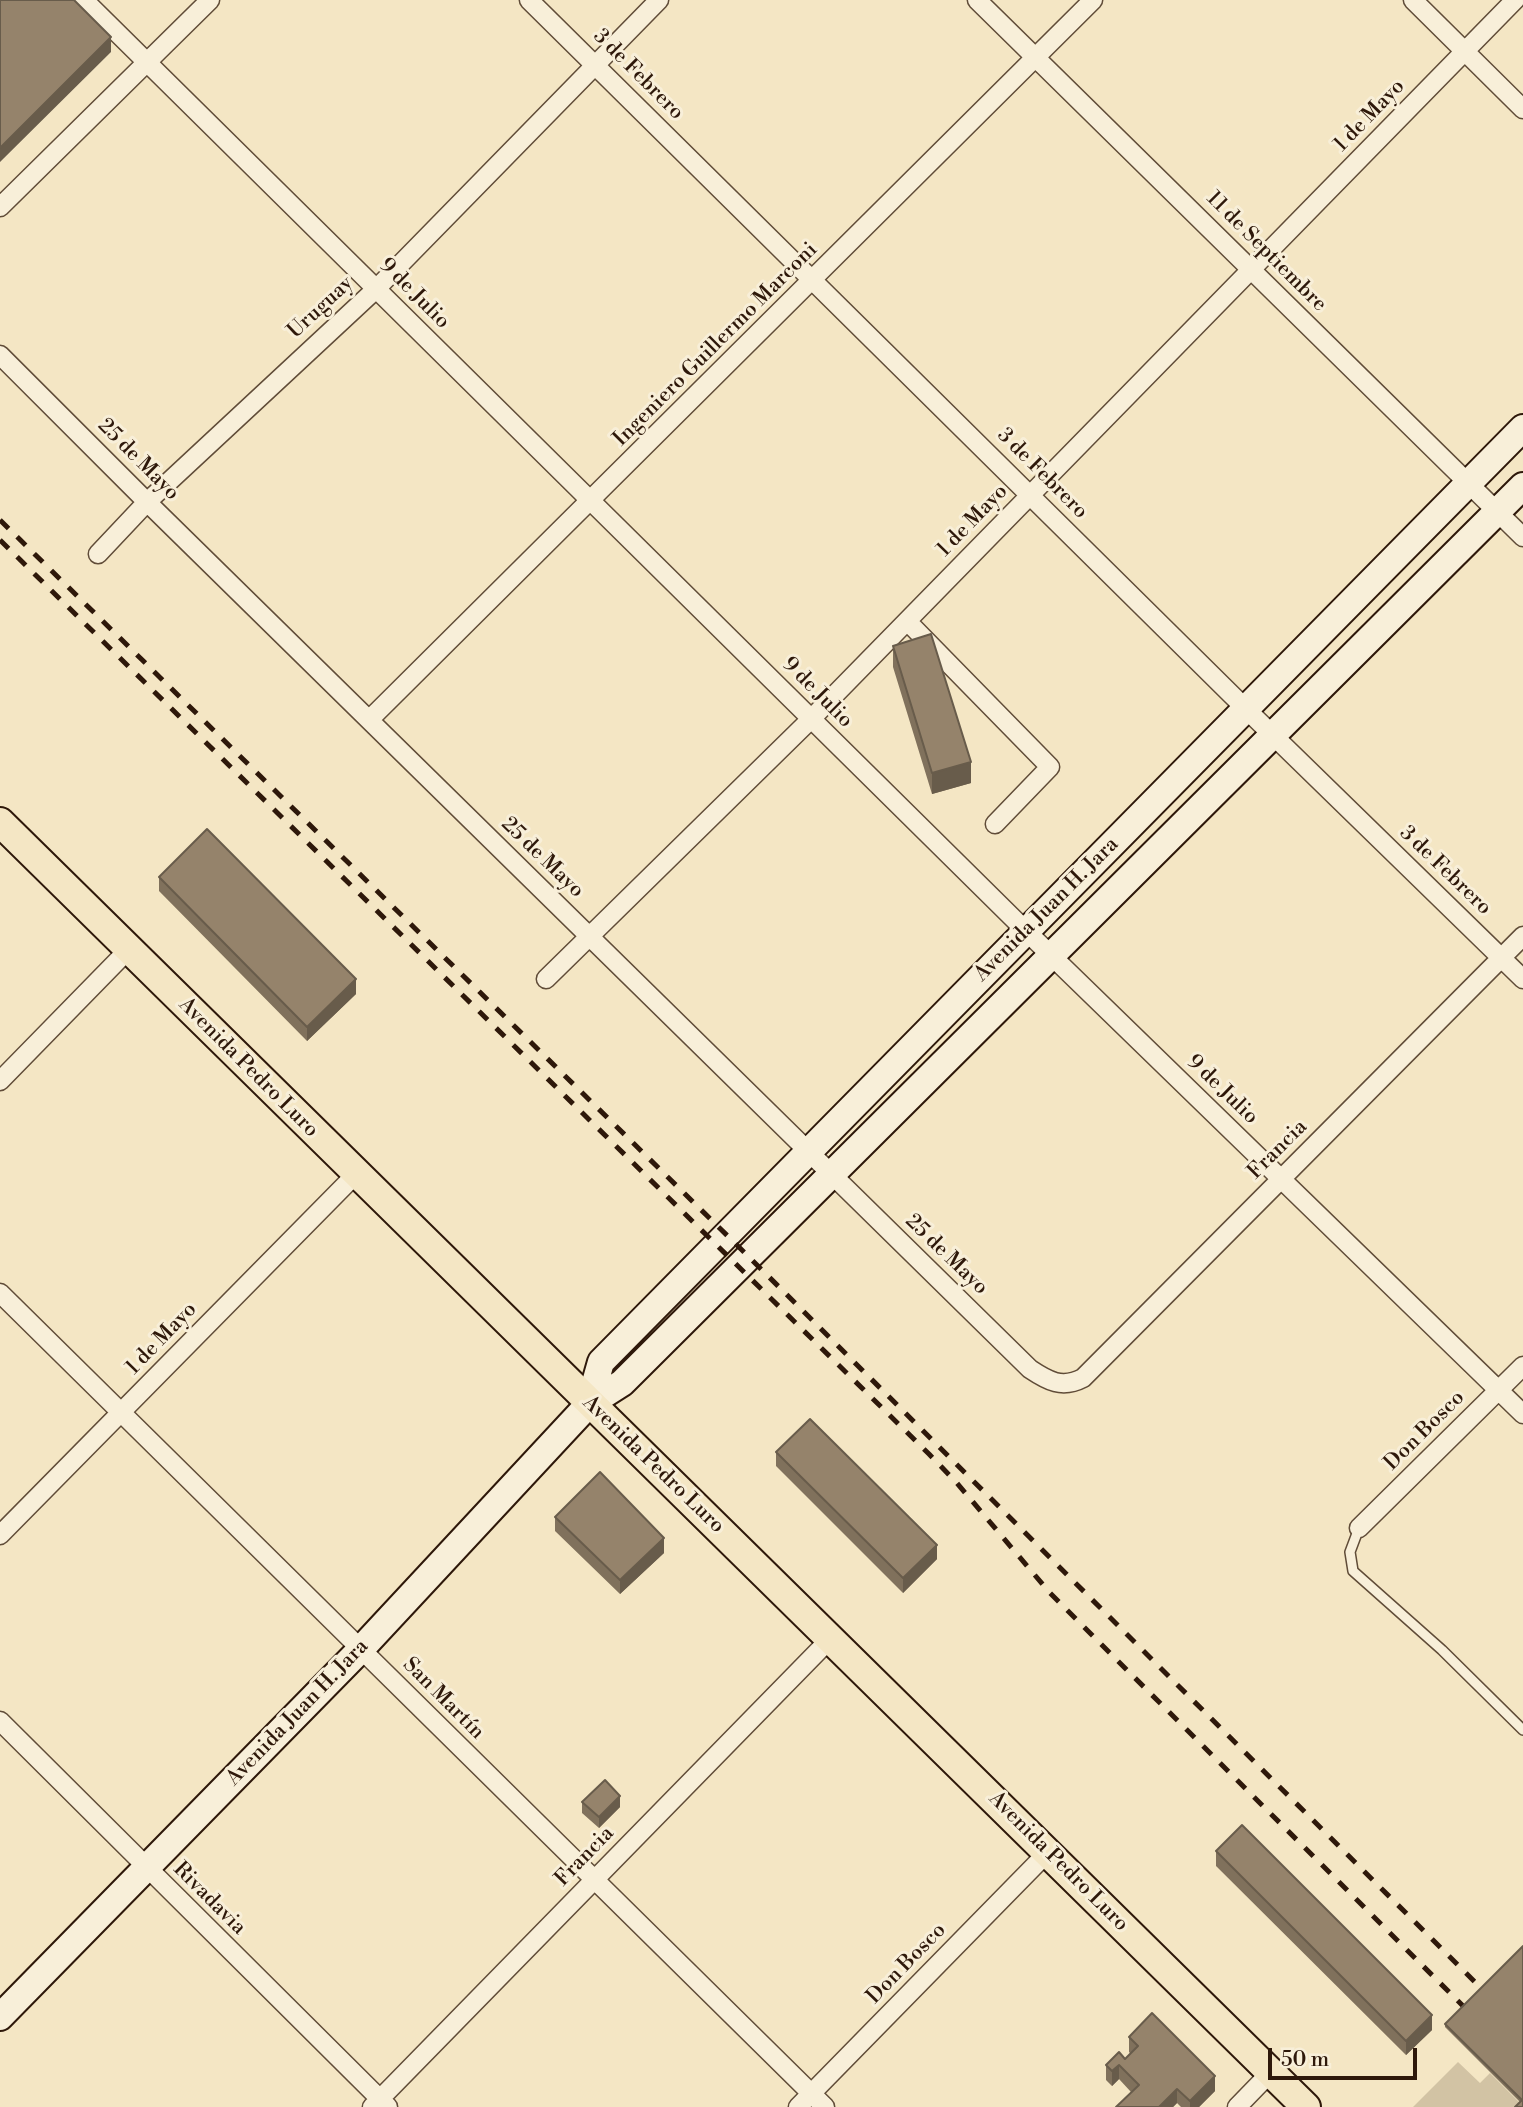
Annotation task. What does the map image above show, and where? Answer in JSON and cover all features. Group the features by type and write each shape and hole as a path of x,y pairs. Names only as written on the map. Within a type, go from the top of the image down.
{"main road":[{"name":"Avenida Juan H. Jara","path":"589,1404 601,1363 1523,428"},
{"name":"Avenida Juan H. Jara","path":"0,2017 361,1649 589,1404 622,1383 1523,486"},
{"name":"Avenida Pedro Luro","path":"0,822 1307,2107"}],"street":[{"name":"9 de Julio","path":"83,0 1052,956 1523,1414"},
{"path":"0,207 210,0"},
{"name":"3 de Febrero","path":"529,0 1523,979"},
{"name":"Uruguay","path":"98,554 147,502 376,289 659,0"},
{"name":"11 de Septiembre","path":"976,0 1523,537"},
{"name":"Ingeniero Guillermo Marconi","path":"369,720 1093,0"},
{"path":"1413,0 1523,109"},
{"name":"1 de Mayo","path":"546,979 811,719 1515,0"},
{"name":"25 de Mayo","path":"0,355 1030,1369 1059,1384"},
{"path":"907,621 1050,767 995,824"},
{"name":"Francia","path":"1059,1384 1072,1384 1083,1378 1523,936"},
{"path":"0,1080 129,949"},
{"name":"1 de Mayo","path":"0,1535 356,1174"},
{"name":"San Martín","path":"0,1293 825,2107"},
{"name":"Don Bosco","path":"1360,1528 1523,1366"},
{"name":"Francia","path":"380,2104 831,1638"},
{"name":"Rivadavia","path":"0,1721 380,2104"},
{"name":"Don Bosco","path":"798,2107 1048,1852"},
{"path":"1237,2107 1271,2073"}],"lane":[{"path":"1360,1528 1350,1552 1353,1571 1441,1650 1523,1730"}],"shaded area":[{"path":"1458,2062 1480,2083 1490,2073 1521,2104 1518,2107 1413,2107"}],"building":[{"path":"0,0 74,0 111,37 0,148"},
{"path":"931,634 971,762 932,773 893,646"},
{"path":"207,829 356,979 307,1027 159,877"},
{"path":"810,1419 937,1545 903,1578 776,1452"},
{"path":"600,1472 664,1538 620,1580 555,1517"},
{"path":"605,1780 620,1796 599,1817 582,1802"},
{"path":"1242,1825 1432,2015 1406,2041 1216,1851"},
{"path":"1523,1946 1523,2099 1522,2100 1445,2024"},
{"path":"1152,2013 1215,2076 1190,2101 1177,2089 1159,2107 1116,2107 1139,2085 1119,2065 1112,2071 1106,2065 1119,2052 1125,2059 1138,2046 1129,2037"},
{"path":"1523,2099 1523,2107 1515,2107"}],"railway":[{"path":"0,520 749,1257 1484,1991"},
{"path":"0,540 929,1454 1050,1593 1465,2008"}]}
